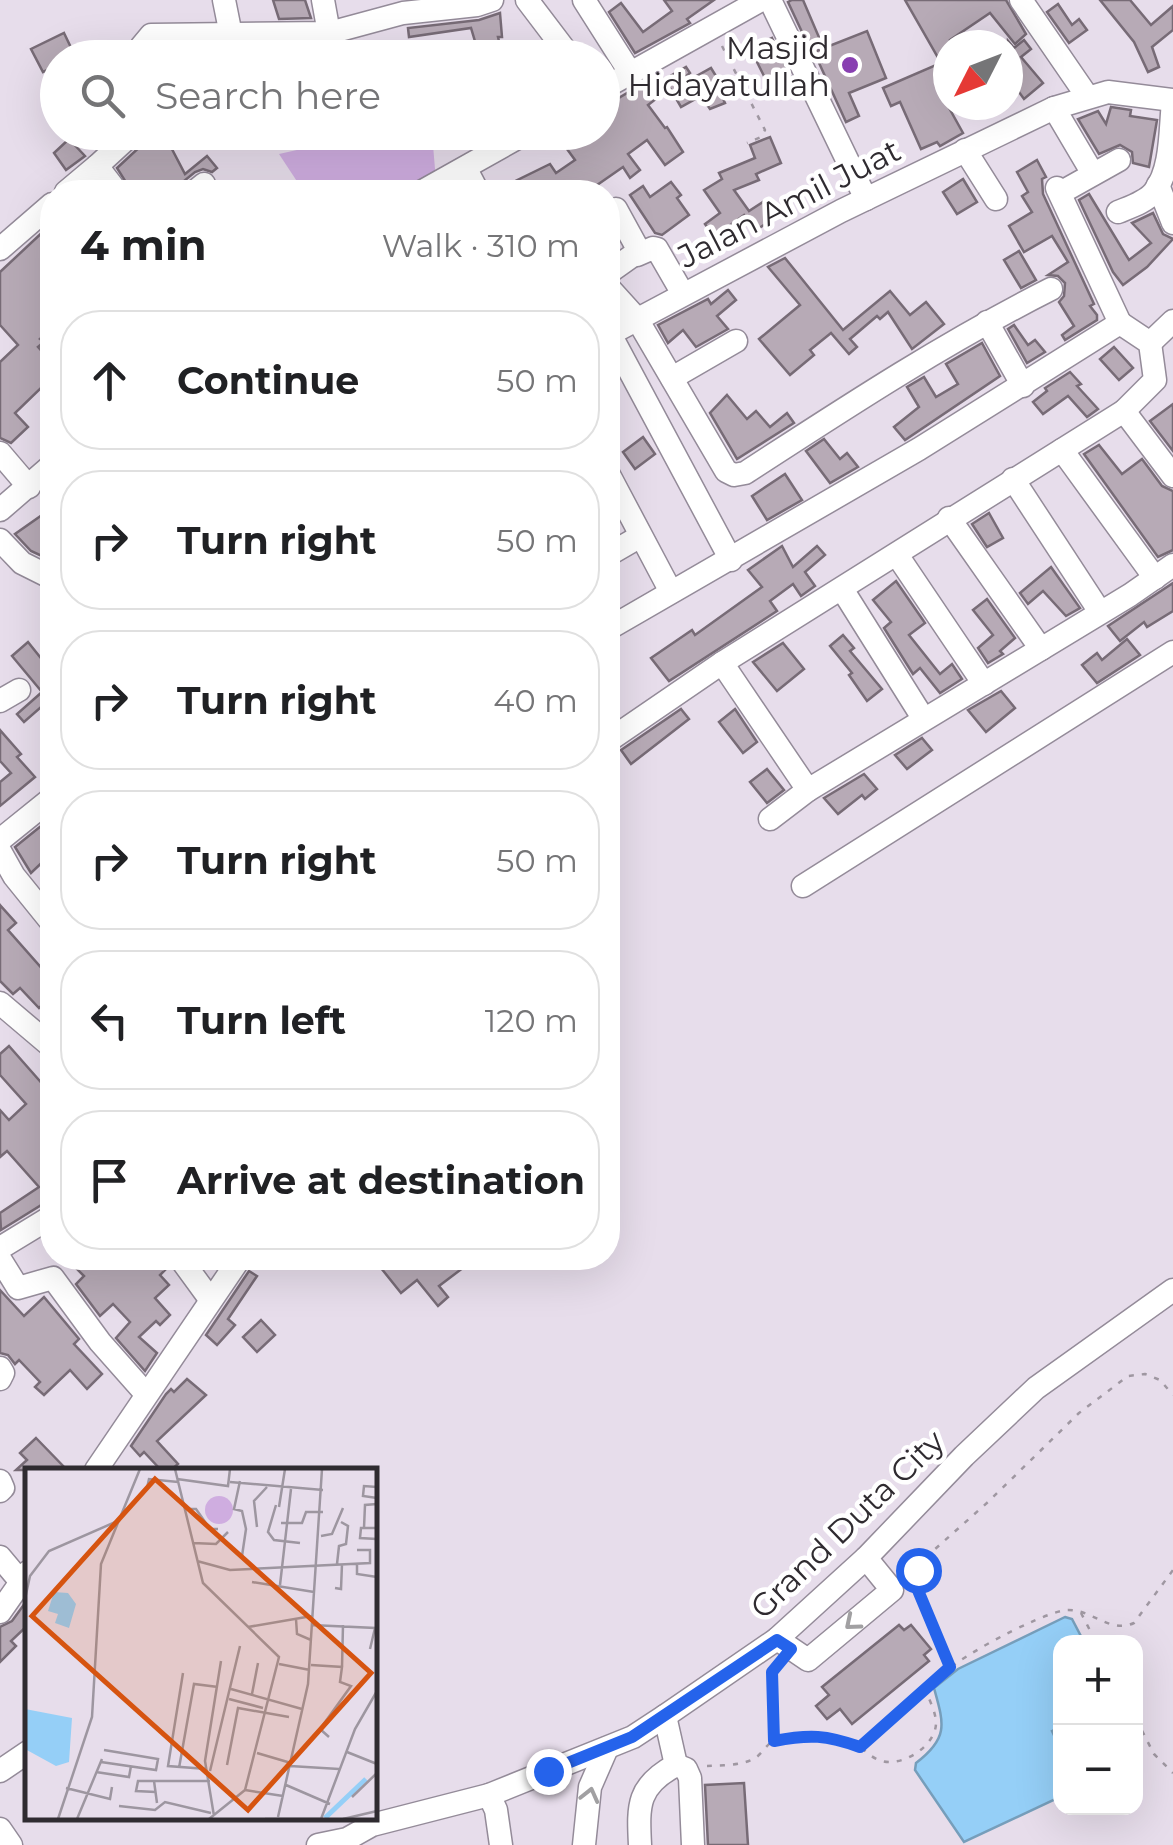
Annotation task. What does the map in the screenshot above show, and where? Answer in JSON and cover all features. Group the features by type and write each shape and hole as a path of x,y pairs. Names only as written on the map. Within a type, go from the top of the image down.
{"street":[{"path":"224,0 232,36"},
{"path":"322,0 329,33"},
{"path":"147,40 151,35 329,33 386,8 492,0"},
{"path":"527,0 557,40"},
{"path":"584,0 609,40"},
{"path":"620,80 761,0"},
{"path":"770,0 866,199"},
{"path":"1021,0 1087,96"},
{"path":"620,57 631,74"},
{"name":"Jalan Amil Juat","path":"620,332 683,294 866,199 965,150 1058,116 1087,96 1108,92 1173,101"},
{"path":"1118,212 1148,197 1158,185 1165,168 1173,101"},
{"path":"1058,116 1094,174"},
{"path":"80,180 114,150"},
{"path":"444,180 497,150"},
{"path":"965,150 996,199"},
{"path":"1119,160 1064,188 1120,324 1152,354 1173,388"},
{"path":"97,166 107,180"},
{"path":"466,168 472,180"},
{"path":"1158,185 1173,223"},
{"path":"0,249 40,214"},
{"path":"620,217 637,246 637,255"},
{"path":"620,266 657,249 683,294"},
{"path":"620,301 639,323 726,471 734,476 892,377 1051,290"},
{"path":"987,322 1022,386"},
{"path":"620,733 722,663 1124,410 1155,380 1152,354 1173,322"},
{"path":"620,622 731,560 1120,324"},
{"path":"672,378 736,341"},
{"path":"620,353 731,560"},
{"path":"1124,410 1173,476"},
{"path":"770,820 808,790 1164,572 1062,450"},
{"path":"0,453 29,487"},
{"path":"0,510 40,476"},
{"path":"1013,479 1100,612"},
{"path":"620,498 671,592"},
{"path":"949,518 1041,649"},
{"path":"620,548 639,537"},
{"path":"0,540 26,566 40,572"},
{"path":"897,556 984,684"},
{"path":"842,589 923,718"},
{"path":"804,886 1173,652"},
{"path":"722,663 808,790"},
{"path":"0,840 40,808"},
{"path":"0,851 40,908"},
{"path":"0,1002 40,1037"},
{"path":"0,1248 40,1224"},
{"path":"0,1259 18,1288 53,1278 100,1342 146,1394"},
{"path":"189,1270 210,1299"},
{"path":"97,1468 231,1270"},
{"name":"Grand Duta City","path":"318,1845 356,1842 372,1825 488,1794 607,1748 632,1737 784,1644 1036,1388 1173,1290"},
{"path":"0,1368 4,1373 0,1378"},
{"path":"0,1481 0,1492"},
{"path":"0,1557 24,1577 0,1612"},
{"path":"784,1644 808,1660 892,1590 866,1558"},
{"path":"665,1716 676,1765"},
{"path":"584,1845 590,1787 607,1748"},
{"path":"0,1772 25,1754"},
{"path":"640,1845 638,1806 642,1796 655,1776 676,1765 686,1769 690,1778 694,1845"},
{"path":"488,1794 496,1810 501,1845"},
{"path":"0,1829 11,1845"}],"path":[{"path":"712,27 765,130 762,138 747,143"},
{"path":"950,1667 917,1588 924,1558 1079,1413 1128,1376 1145,1374 1160,1380 1173,1395"},
{"path":"860,1747 950,1667 1050,1614 1080,1612 1125,1628 1142,1616 1173,1570"},
{"path":"1080,1612 1092,1635"},
{"path":"774,1741 772,1672 784,1644"},
{"path":"708,1766 738,1764 755,1758 774,1741 808,1734 830,1736 892,1762 926,1746 934,1734 937,1719 926,1692"},
{"path":"1139,1725 1154,1754 1173,1773"}],"shaded area":[{"path":"297,150 433,150 436,180 296,180 279,154"}],"water":[{"path":"1065,1617 1072,1619 1080,1635 1053,1635 1053,1800 964,1842 915,1770 941,1730 934,1688 958,1669"}],"building":[{"path":"273,0 305,0 311,18 279,19"},
{"path":"664,0 714,0 687,19 690,23 635,53 609,12 621,3 643,32 672,11"},
{"path":"803,0 821,42 809,47 788,2"},
{"path":"905,0 1006,0 1026,34 1023,37 1023,30 1004,30 990,13 965,30 933,30 933,49"},
{"path":"1100,0 1130,0 1151,25 1173,6 1173,30 1152,47 1159,67 1148,72 1134,42"},
{"path":"1058,4 1072,25 1079,19 1087,30 1069,43 1047,12"},
{"path":"500,13 502,37 475,40 471,28 409,37 408,28 479,20"},
{"name":"Masjid Hidayatullah","path":"867,31 886,78 849,93 859,116 846,122 814,52"},
{"path":"772,38 791,78 770,88 750,48"},
{"path":"1023,41 1031,49 1023,55"},
{"path":"40,45 40,66 31,49"},
{"path":"1023,59 1043,83 1023,98"},
{"path":"933,66 933,120 956,120 963,133 940,146 937,142 921,149 900,102 891,106 883,88"},
{"path":"686,67 690,73 680,81 682,84 711,68 724,89 720,92 725,103 710,109 701,96 681,107 670,88 648,105 683,152 665,165 647,140 628,154 640,170 630,178 623,167 604,180 517,180 550,164 556,173 575,160 568,150 620,150 620,97 654,77 658,83"},
{"path":"1111,107 1131,110 1130,116 1157,120 1149,167 1133,163 1132,152 1120,145 1099,154 1078,119 1098,111 1106,124"},
{"path":"770,137 781,163 756,174 759,180 734,190 749,211 766,200 777,217 754,231 744,215 714,237 705,224 720,213 704,190 722,179 719,173 755,158 750,145"},
{"path":"79,150 85,156 66,170 54,153"},
{"path":"136,150 172,150 185,174 207,156 217,168 212,172 195,172 185,180 124,180 117,168"},
{"path":"1037,160 1046,177 1042,179 1043,194 1097,315 1097,320 1065,340 1062,335 1074,326 1059,302 1065,283 1058,276 1048,275 1068,262 1052,236 1024,252 1009,226 1032,212 1022,196 1028,192 1017,172"},
{"path":"963,179 977,202 957,214 943,192"},
{"path":"671,182 689,215 662,235 655,233 630,195 643,186 650,197"},
{"path":"1089,194 1129,260 1151,243 1132,223 1153,213 1163,234 1173,239 1147,267 1123,285 1079,200"},
{"path":"40,235 40,389 15,413 28,427 11,443 0,438 0,362 18,345 0,325 0,272"},
{"path":"1019,251 1036,280 1021,288 1004,260"},
{"path":"785,258 843,330 890,291 910,315 926,302 944,324 912,349 888,312 880,319 877,316 850,339 857,347 849,354 831,333 810,350 814,355 790,375 759,339 800,305 768,267"},
{"path":"728,290 736,300 717,316 728,329 696,347 683,330 668,343 658,325 708,299 711,304"},
{"path":"1014,325 1028,345 1035,340 1045,352 1027,363 1008,329"},
{"path":"982,343 1000,376 905,440 894,427 919,407 907,387 924,377 936,397 958,384 946,364"},
{"path":"1114,347 1133,368 1119,380 1100,359"},
{"path":"1070,372 1098,409 1087,417 1068,396 1043,414 1033,402 1047,391 1045,388"},
{"path":"727,395 747,419 756,411 770,427 787,413 794,423 737,459 710,413"},
{"path":"1173,404 1173,451 1150,421"},
{"path":"643,437 655,454 635,469 623,452"},
{"path":"824,439 840,459 847,453 858,467 830,483 806,451"},
{"path":"1099,445 1122,474 1142,459 1162,486 1173,491 1173,550 1158,557 1084,454"},
{"path":"785,474 802,500 767,520 752,496"},
{"path":"989,513 1003,538 987,547 972,524"},
{"path":"40,516 40,555 31,551 15,534"},
{"path":"782,546 793,567 817,546 825,555 805,572 815,586 801,596 793,584 770,601 777,611 669,681 651,658 692,630 695,635 762,587 748,570"},
{"path":"1051,567 1080,608 1066,616 1043,591 1028,604 1020,593"},
{"path":"896,581 925,623 909,635 940,674 952,664 962,679 940,693 920,668 913,674 884,628 891,622 873,600"},
{"path":"1173,583 1173,611 1147,627 1144,622 1120,641 1108,626"},
{"path":"987,599 1015,638 1000,651 1003,654 988,663 978,648 993,635 973,610"},
{"path":"843,635 854,648 850,651 882,689 867,701 849,675 852,673 830,646"},
{"path":"1127,639 1140,655 1097,683 1082,665 1097,653 1102,660"},
{"path":"28,642 40,657 40,690 12,656"},
{"path":"783,643 804,669 777,691 753,662"},
{"path":"1001,691 1015,708 986,732 968,710"},
{"path":"40,694 40,708 24,722 17,714"},
{"path":"681,709 689,719 631,764 621,750"},
{"path":"735,709 757,742 743,753 719,722"},
{"path":"0,730 35,777 0,806 0,782 11,773 0,761"},
{"path":"922,738 932,750 907,769 895,755"},
{"path":"767,769 784,790 767,803 750,782"},
{"path":"864,774 877,789 865,799 862,795 838,814 824,798"},
{"path":"40,827 40,864 31,873 15,847"},
{"path":"0,905 16,923 8,930 40,966 40,1007 20,988 13,994 0,981"},
{"path":"9,1046 40,1081 40,1206 1,1230 0,1213 39,1187 7,1151 0,1157 0,1110 9,1120 26,1104 0,1075 0,1054"},
{"path":"78,1270 165,1270 160,1275 169,1285 155,1298 170,1315 160,1325 156,1321 139,1337 157,1353 145,1371 116,1338 130,1322 113,1304 100,1316 76,1284 84,1276"},
{"path":"383,1270 460,1270 439,1286 448,1297 438,1306 417,1280 401,1293"},
{"path":"249,1271 257,1276 228,1319 235,1325 217,1345 206,1335"},
{"path":"0,1290 24,1316 44,1297 79,1339 74,1344 102,1374 87,1389 70,1370 44,1395 35,1387 40,1382 19,1360 15,1364 8,1355 0,1353"},
{"path":"261,1320 275,1335 257,1352 243,1337"},
{"path":"187,1379 206,1395 157,1441 178,1464 159,1468 144,1452 140,1456 131,1446 166,1394 171,1389 174,1392"},
{"path":"36,1438 65,1468 16,1470 27,1460 20,1453"},
{"path":"25,1603 25,1628 11,1641 16,1646 0,1662 0,1627 12,1621"},
{"path":"899,1625 904,1630 911,1625 931,1649 924,1655 929,1661 852,1724 840,1709 827,1719 816,1706 829,1695 822,1687"},
{"path":"744,1783 748,1845 708,1845 705,1785"}],"place":[{"name":"Masjid Hidayatullah","path":"850,65"}],"route":[{"path":"548,1771 632,1737 777,1640 791,1649 772,1672 774,1741 808,1734 830,1736 860,1747 950,1667 917,1588 918,1570"}]}
